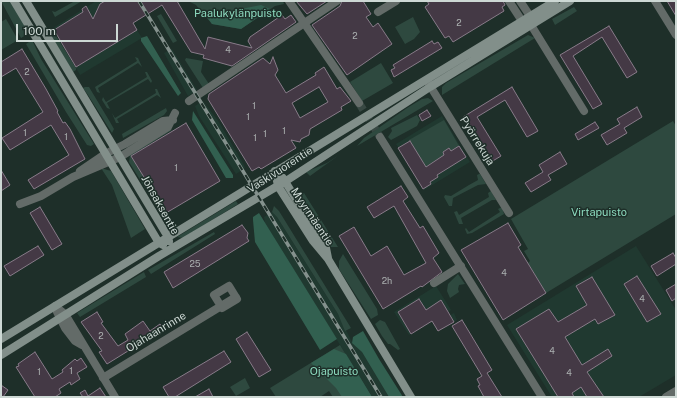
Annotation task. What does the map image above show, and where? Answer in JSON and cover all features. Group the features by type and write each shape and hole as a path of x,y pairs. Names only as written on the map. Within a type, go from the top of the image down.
{"main road":[{"name":"Jönsaksentie","path":"14,1 159,243 170,250"},
{"name":"Jönsaksentie","path":"26,1 168,237 170,250"},
{"name":"Vaskivuorentie","path":"1,355 170,250 286,181 522,21 555,1"},
{"name":"Vaskivuorentie","path":"1,339 362,117 429,84 570,1"},
{"name":"Myyrmäentie","path":"275,171 286,181 326,248 328,259"},
{"name":"Myyrmäentie","path":"275,171 278,186 313,241 328,259 411,397"}],"street":[{"path":"289,1 359,103"},
{"path":"189,101 337,1"},
{"path":"378,12 396,1"},
{"path":"509,1 522,21 531,25"},
{"path":"520,1 530,16 531,25 584,111"},
{"path":"655,1 676,35"},
{"name":"Pyörrekuja","path":"429,84 509,213"},
{"path":"20,204 42,196 74,177 105,154 163,121 174,117 168,127 120,157 74,177"},
{"path":"380,136 388,145 542,397"},
{"path":"434,283 461,266"},
{"name":"Ojahaanrinne","path":"103,378 236,297 229,286 214,296 221,306"},
{"path":"55,306 75,341 83,346 115,397"},
{"path":"666,397 676,391"}],"shaded area":[{"path":"96,1 119,1 142,38 80,75 53,28"},
{"path":"172,49 197,90 188,96 164,53"},
{"path":"203,101 219,122 244,165 245,168 236,174 199,116 195,106"},
{"path":"442,116 470,162 424,190 396,144"},
{"path":"272,212 277,217 338,314 352,342 362,352 389,397 372,397 265,223 264,217"},
{"path":"636,246 676,310 676,375 639,397 552,397 507,325"},
{"path":"436,286 451,310 448,312 450,315 454,313 457,320 438,331 432,321 409,335 394,312"}],"green space":[{"path":"1,1 10,1 29,33 21,38"},
{"path":"75,1 82,1 55,17 52,11 55,12"},
{"name":"Paalukylänpuisto","path":"188,1 283,1 284,4 275,6 241,29 212,24 196,5"},
{"path":"261,5 270,9 241,29 212,24 206,16"},
{"path":"574,7 577,11 555,25 552,19"},
{"path":"161,14 177,41 173,43 157,16"},
{"path":"413,17 420,32 414,39 405,44 395,27"},
{"path":"6,19 18,40 1,50 1,22"},
{"path":"48,30 53,31 76,68 73,72"},
{"path":"528,35 535,38 442,95 442,87 446,83"},
{"path":"147,36 181,93 178,96 141,41 141,38"},
{"path":"32,40 41,59 94,144 91,146 87,145 26,44"},
{"path":"135,57 138,58 142,67 138,63 98,88 100,93 97,92 95,87 137,61"},
{"path":"186,58 203,61 201,72 209,84 203,88 185,60"},
{"path":"381,63 393,83 362,101 350,82"},
{"path":"145,72 147,72 152,81 151,83 148,79 107,103 110,109 107,108 102,100 103,97 106,102 147,77"},
{"path":"89,87 110,122 114,129 112,133 83,88"},
{"path":"155,89 157,89 161,98 157,95 117,119 119,123 116,123 112,113 115,118 156,93"},
{"path":"428,98 433,101 357,146 364,138 407,108 422,99"},
{"path":"166,108 167,111 164,115 123,138 122,134"},
{"path":"193,111 233,175 233,178 226,178 192,120"},
{"path":"417,115 420,120 417,126 391,140 388,137 392,131 391,128"},
{"path":"444,120 459,146 451,151 449,148 443,152 444,155 425,167 409,140"},
{"name":"Virtapuisto","path":"673,121 676,126 676,214 546,293 528,263 530,261 524,251 528,249 511,219"},
{"path":"171,129 172,130 131,156 166,213 162,215 129,162 130,155"},
{"path":"339,155 310,176 306,172 327,163"},
{"path":"101,168 111,171 145,229 131,238 112,185"},
{"path":"479,174 486,184 478,185 453,198 452,206 449,206 444,197 445,195 451,196 478,180 477,175"},
{"path":"491,191 496,200 492,200 461,218 463,224 459,224 454,212 457,211 459,215 489,197 488,193"},
{"path":"304,193 338,247 331,247 299,195"},
{"path":"236,201 238,204 183,238 177,237"},
{"path":"274,206 279,211 351,328 345,331 338,314 277,217 272,212"},
{"path":"502,207 504,214 472,233 467,234 466,228 469,232 500,212 498,209"},
{"path":"259,213 337,339 320,350 255,242 253,217"},
{"path":"214,232 215,234 151,274 148,270"},
{"path":"343,254 377,309 378,315 371,319 339,269 339,261"},
{"path":"144,272 146,277 80,317 77,313"},
{"path":"458,274 465,284 459,285 459,292 450,298 447,291 448,284"},
{"path":"380,320 385,322 400,349 398,350 388,344 382,336 375,324"},
{"path":"363,331 403,397 389,397 362,352 352,343 353,337"},
{"name":"Ojapuisto","path":"340,345 372,397 333,397 329,391 320,397 276,397 270,388"},
{"path":"334,349 346,354 372,397 342,397 336,388 311,363"},
{"path":"245,378 250,388 236,396 230,387"}],"building":[{"path":"105,1 177,1 205,49 208,37 252,48 248,41 250,37 282,15 285,19 291,15 296,22 232,66 203,58 204,55 191,52 162,5 133,23 137,30 76,67 54,30 83,12 82,9 86,6 93,19 100,4"},
{"path":"296,1 327,1 307,14"},
{"path":"342,1 363,1 371,14 366,17 373,27 378,23 392,44 347,75 312,25 340,6"},
{"path":"427,1 503,1 505,5 502,7 504,11 453,42 449,36 445,38 425,7 429,4"},
{"path":"667,1 676,1 676,16"},
{"path":"609,26 637,72 627,78 602,37 573,56 602,104 593,109 560,55"},
{"path":"432,41 434,44 438,42 442,48 394,77 391,70 395,68 393,65"},
{"path":"22,49 46,89 63,123 65,122 70,129 85,159 34,189 28,180 69,155 51,125 10,150 2,138 43,112 16,68 1,77 1,62"},
{"path":"273,57 278,70 275,75 286,93 316,75 315,73 324,67 337,89 340,87 351,101 341,107 342,110 310,129 309,135 301,139 300,142 291,140 296,148 261,169 259,167 252,171 208,99 209,94 263,58 270,64","holes":["319,87 328,102 300,118 292,103"]},
{"path":"512,87 538,131 527,137 505,100 477,117 501,156 491,162 463,117"},
{"path":"637,107 642,117 624,128 627,133 607,145 601,135 620,124 617,119"},
{"path":"427,110 431,116 422,121 419,115"},
{"path":"595,122 599,128 578,140 575,134"},
{"path":"186,123 220,181 166,213 131,156"},
{"path":"410,141 426,167 444,155 443,152 449,148 451,151 459,146 466,157 437,175 438,177 430,182 431,184 423,189 398,148"},
{"path":"560,152 567,164 548,175 551,180 531,192 525,183 543,172 539,165"},
{"path":"1,170 10,185 1,191"},
{"path":"401,186 408,197 403,201 420,228 423,226 439,253 433,258 442,272 422,287 421,286 383,309 339,236 354,227 371,256 387,246 404,275 426,263 394,206 374,218 367,207"},
{"path":"40,207 62,244 52,250 30,213"},
{"path":"508,223 521,245 518,247 546,293 503,320 461,250"},
{"path":"242,225 248,233 247,238 249,241 173,288 164,272"},
{"path":"38,246 44,255 10,276 4,266"},
{"path":"673,253 676,258 676,264 657,276 651,266"},
{"path":"637,276 661,314 647,322 624,284"},
{"path":"592,277 615,315 598,324 595,319 565,337 582,365 608,349 612,356 587,372 604,397 587,397 581,387 572,393 574,397 558,397 516,329 549,309 558,322 587,305 576,286"},
{"path":"676,284 676,298 672,301 666,290"},
{"path":"419,299 426,310 441,300 454,322 438,331 432,321 411,334 398,312"},
{"path":"97,312 103,322 101,323 118,346 128,340 125,334 143,321 150,331 160,324 164,331 159,335 157,333 107,364 99,352 102,351 81,322"},
{"path":"462,320 492,370 487,373 502,397 484,397 478,386 480,385 477,379 482,376 452,326"},
{"path":"247,332 271,370 259,377 236,339"},
{"path":"224,351 231,362 175,397 169,397 163,387"},
{"path":"35,352 52,379 63,372 62,370 75,359 77,361 81,358 87,367 77,373 80,379 71,385 70,382 59,389 61,393 55,397 35,397 16,367"},
{"path":"1,385 8,390 3,397 1,397"},
{"path":"100,388 106,397 83,397 80,393 85,390 88,396"},
{"path":"209,389 213,397 195,397"}],"tunnel":[{"path":"359,103 380,137"}],"railway":[{"path":"139,1 381,397"}]}
